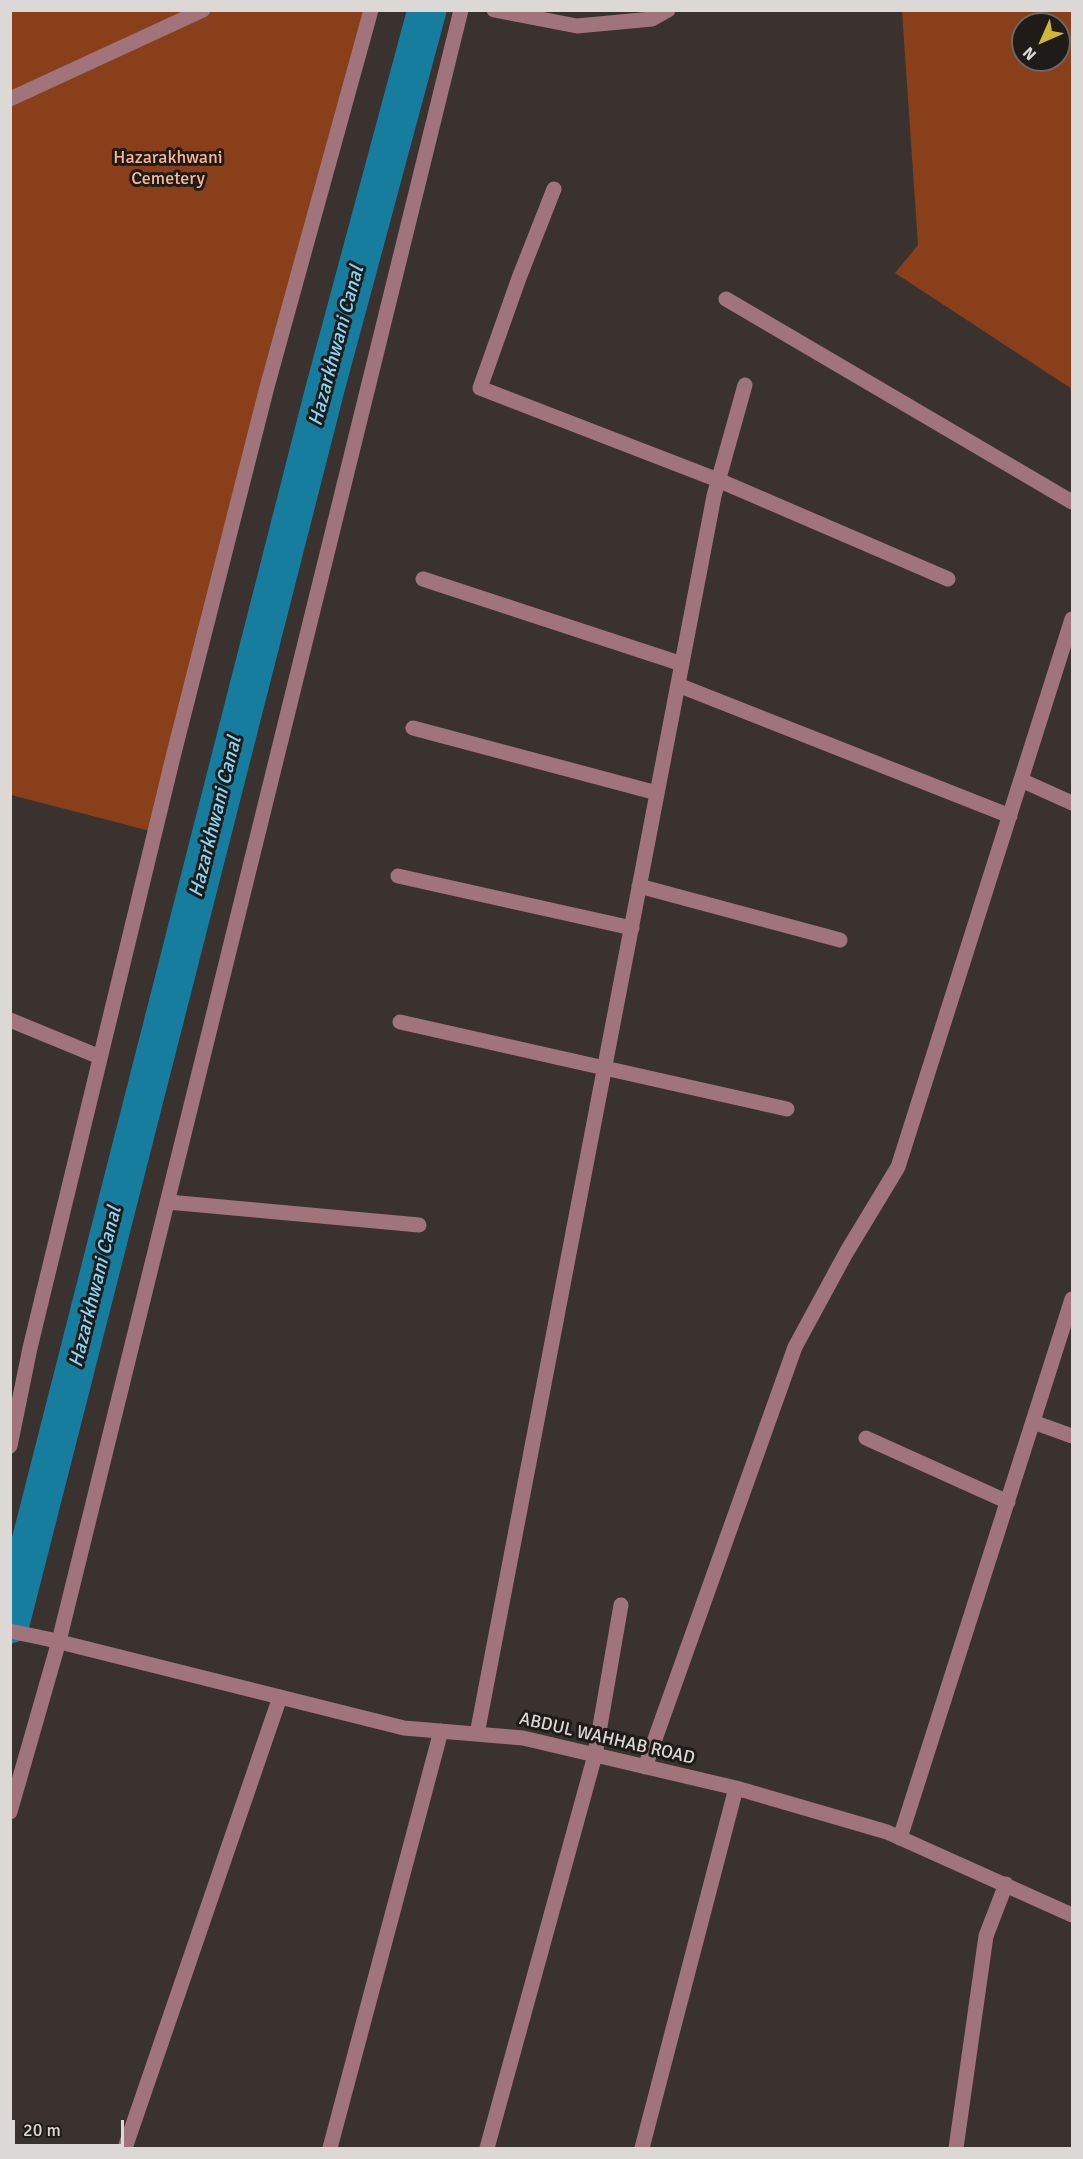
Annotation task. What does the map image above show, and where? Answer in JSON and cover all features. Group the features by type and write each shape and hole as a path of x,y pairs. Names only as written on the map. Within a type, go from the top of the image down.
{"street":[{"path":"10,99 203,10"},
{"path":"10,1446 30,1348 177,742 267,387 371,10"},
{"path":"10,1812 168,1202 461,10"},
{"path":"494,10 578,26 652,20 668,10"},
{"path":"554,189 480,388 718,480 948,579"},
{"path":"726,299 1072,502"},
{"path":"477,1734 718,480 745,385"},
{"path":"423,579 682,664"},
{"path":"645,1767 795,1347 846,1253 898,1167 1072,619"},
{"path":"678,685 1010,816"},
{"path":"413,729 657,793"},
{"path":"1021,780 1072,803"},
{"path":"398,876 632,928"},
{"path":"639,886 840,940"},
{"path":"10,1020 100,1057"},
{"path":"400,1022 787,1109"},
{"path":"168,1202 419,1225"},
{"path":"900,1838 1072,1299"},
{"path":"1033,1422 1072,1436"},
{"path":"866,1438 1008,1502"},
{"path":"487,2148 595,1755 621,1605"},
{"name":"ABDUL WAHHAB ROAD","path":"10,1631 404,1728 523,1738 736,1788 887,1832 1072,1915"},
{"path":"125,2148 280,1697"},
{"path":"330,2148 441,1731"},
{"path":"642,2148 736,1788"},
{"path":"956,2148 986,1936 1006,1884"}],"green space":[{"name":"Hazarakhwani Cemetery","path":"10,11 372,11 154,832 11,795"},
{"path":"902,11 1072,11 1072,389 895,273 918,245"}],"waterway":[{"name":"Hazarkhwani Canal","path":"10,1624 325,389 427,10"}]}
